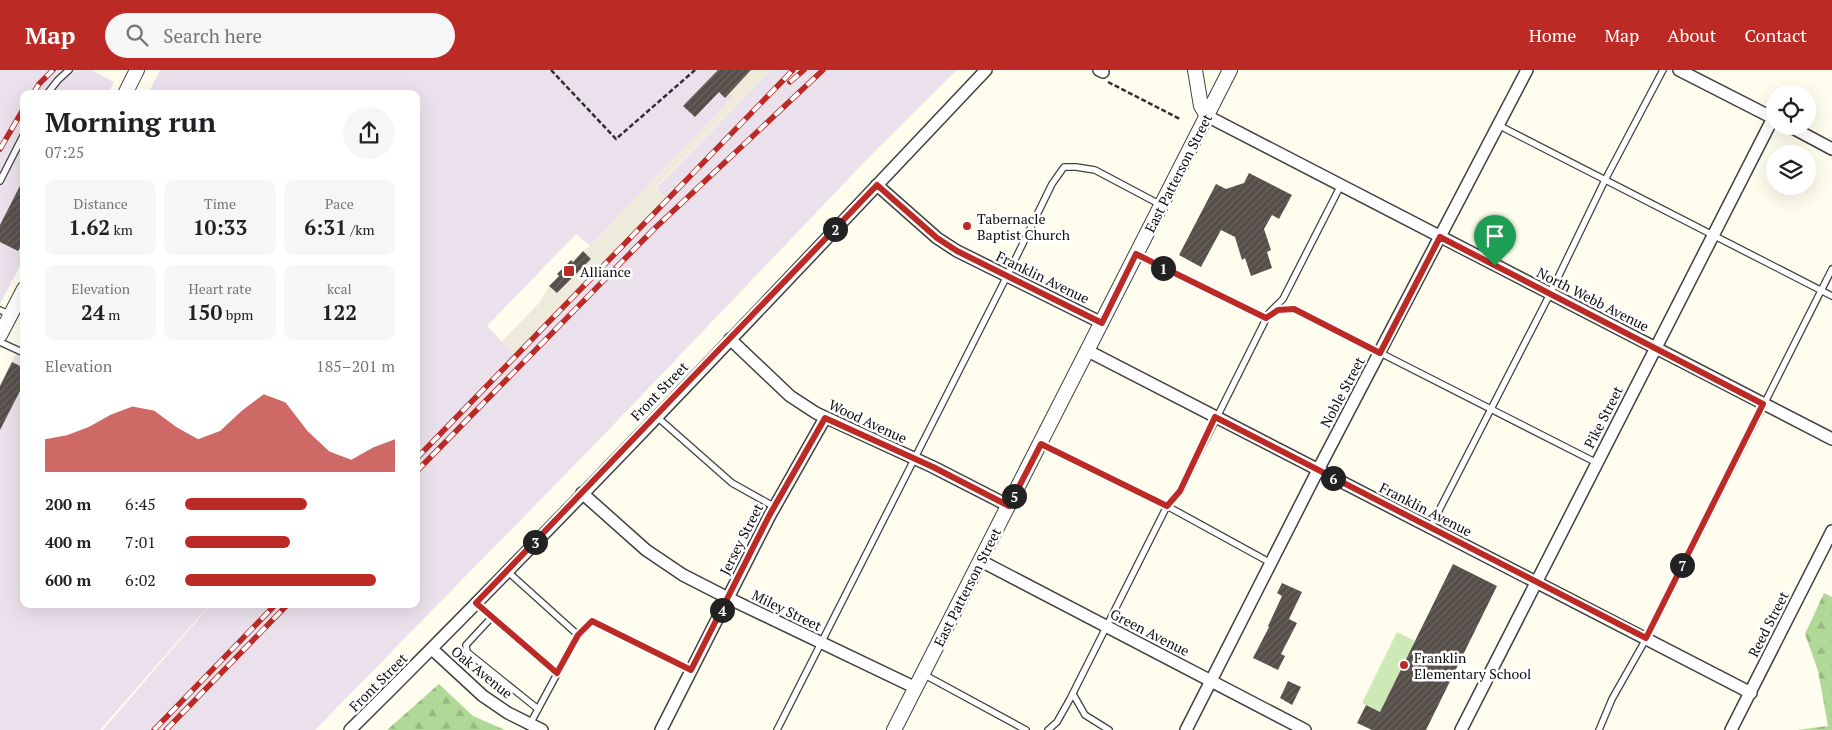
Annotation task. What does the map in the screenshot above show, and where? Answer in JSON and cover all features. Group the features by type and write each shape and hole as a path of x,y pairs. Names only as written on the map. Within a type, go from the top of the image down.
{"street":[{"name":"Front Street","path":"350,730 432,649 986,70"},
{"path":"1195,70 1201,106 1207,116"},
{"name":"East Patterson Street","path":"894,730 1230,70"},
{"name":"Noble Street","path":"1186,730 1318,470 1527,70"},
{"path":"1680,70 1766,115"},
{"path":"127,90 134,71"},
{"name":"North Webb Avenue","path":"1207,116 1832,439"},
{"name":"Pike Street","path":"1461,730 1766,134"},
{"path":"1807,135 1832,148"},
{"name":"Franklin Avenue","path":"877,185 937,238 957,251 1102,323"},
{"path":"0,335 5,312 20,294"},
{"name":"Wood Avenue","path":"730,339 802,405 825,418 914,458 1009,506"},
{"name":"Franklin Avenue","path":"1088,351 1751,693"},
{"name":"Jersey Street","path":"661,730 775,507 825,418"},
{"name":"Miley Street","path":"582,493 664,564 728,598 916,688"},
{"name":"Reed Street","path":"1731,730 1832,531"},
{"name":"Green Avenue","path":"981,561 1306,730"},
{"name":"Oak Avenue","path":"432,649 483,696 542,730"}],"lane":[{"path":"50,90 69,70"},
{"path":"1430,528 1550,294 1605,180 1663,70"},
{"path":"1498,125 1832,296"},
{"path":"0,181 20,142"},
{"path":"777,730 1052,184 1064,167 1095,170 1161,206"},
{"path":"1048,730 1057,722 1073,694 1167,506 1180,491 1215,417 1266,318 1283,299 1340,185"},
{"path":"1136,254 1266,318"},
{"path":"1599,730 1612,700 1646,638 1832,269"},
{"path":"1266,318 1278,310 1294,309 1597,462"},
{"path":"0,342 20,351"},
{"path":"656,416 732,484 775,507"},
{"path":"1041,444 1167,506 1271,563"},
{"path":"507,571 578,635"},
{"path":"476,603 557,673"},
{"path":"492,616 466,645 467,652 538,709"},
{"path":"530,724 578,635 592,621 691,670"},
{"path":"923,674 1026,730"},
{"path":"1073,694 1085,715 1109,730"}],"path":[{"path":"551,70 616,139 695,70"},
{"path":"1101,71 1100,78 1180,119"}],"shaded area":[{"path":"0,70 92,70 114,82 110,90 20,90 20,266 0,304"},
{"path":"160,70 754,70 730,92 734,96 590,246 576,234 487,326 514,354 666,198 656,188 771,70 957,70 875,151 597,442 315,730 103,730 208,608 420,608 420,90 150,90"},
{"path":"754,70 771,70 656,187 666,198 514,354 502,341 539,303 549,286 557,293 590,259 583,251 590,246 734,96 730,92"},
{"path":"20,347 20,608 207,608 100,730 0,730 0,385"}],"green space":[{"path":"1824,593 1832,597 1832,730 1797,730 1828,726 1818,671 1805,634"},
{"path":"1397,632 1415,641 1380,712 1362,703"},
{"path":"439,684 473,716 505,730 387,730"}],"building":[{"path":"718,70 751,70 725,98 719,92 695,117 683,106"},
{"path":"1249,173 1292,195 1279,219 1272,215 1264,229 1271,250 1267,252 1272,268 1251,276 1245,258 1242,260 1235,237 1221,230 1201,267 1179,255 1216,184 1226,189 1244,183"},
{"path":"20,186 20,248 18,251 0,242 0,225"},
{"path":"583,251 591,259 557,293 549,286 559,276 557,274 571,260 573,262"},
{"path":"12,362 20,366 20,391 0,430 0,386"},
{"path":"1453,564 1497,586 1426,730 1372,730 1357,723 1366,705 1380,712"},
{"path":"1282,583 1302,592 1289,619 1297,623 1281,654 1285,656 1278,670 1253,658 1282,596 1277,593"},
{"path":"1288,681 1301,687 1292,705 1280,698"}],"railway":[{"path":"35,90 53,70"},
{"path":"420,455 793,70"},
{"path":"790,82 804,70"},
{"path":"420,468 654,229 823,70"},
{"path":"0,149 20,115"},
{"path":"154,730 272,608"},
{"path":"166,730 284,608"}],"place":[{"name":"Tabernacle Baptist Church","path":"967,226"},
{"name":"Alliance","path":"569,271"},
{"name":"Franklin Elementary School","path":"1404,665"}],"route":[{"path":"877,185 937,238 957,251 1102,323 1136,254 1266,318 1278,310 1294,309 1380,353 1440,237 1495,266 1763,404 1646,638 1215,417 1180,491 1167,506 1041,444 1009,506 933,467 825,418 769,516 691,670 592,621 578,635 557,673 476,603 877,185"}]}
